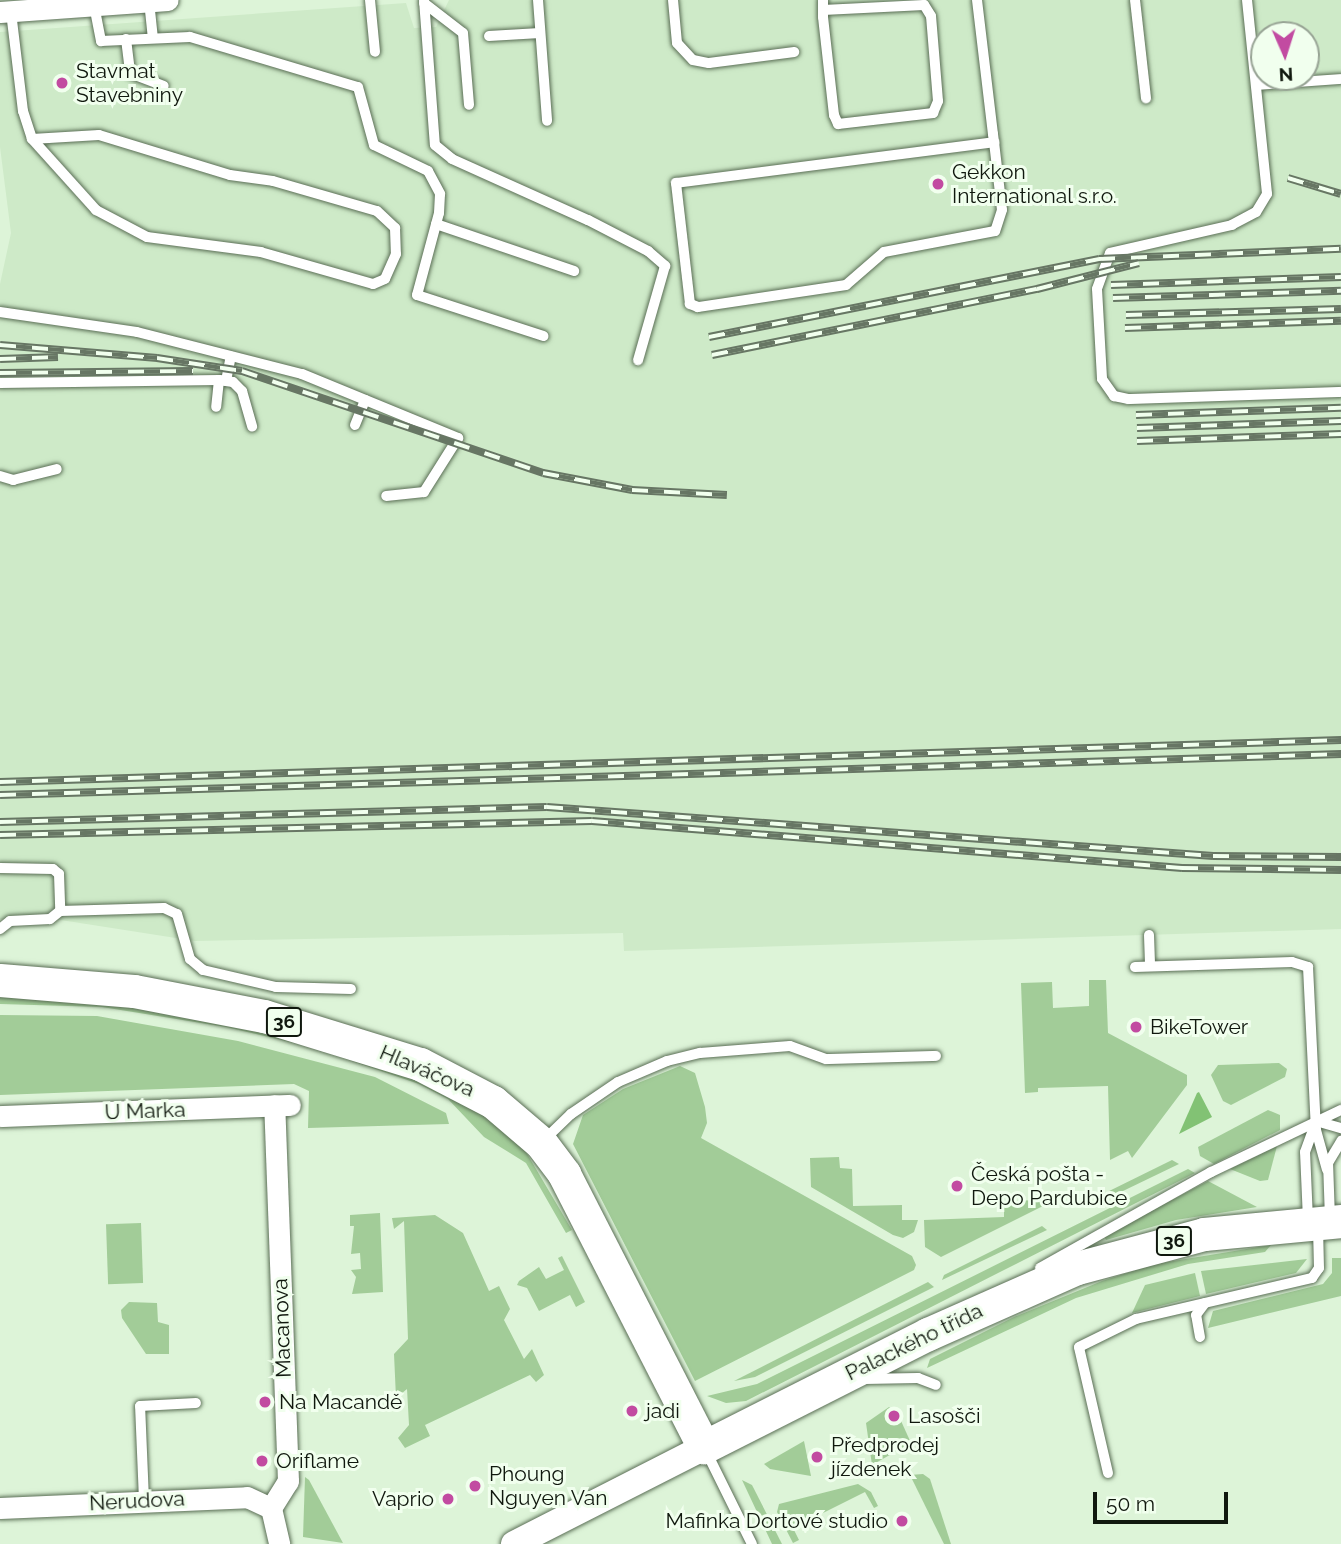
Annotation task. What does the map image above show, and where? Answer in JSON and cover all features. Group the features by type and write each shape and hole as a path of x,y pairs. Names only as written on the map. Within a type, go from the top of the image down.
{"main road":[{"name":"Hlaváčova","path":"0,980 184,999 333,1035 458,1081 508,1112 541,1143 570,1186 704,1447"},
{"name":"Palackého třída","path":"704,1447 928,1334 1044,1281 1110,1258 1204,1234 1324,1222"}],"street":[{"path":"5,12 50,4 94,5 159,1"},
{"name":"U Marka","path":"0,1116 282,1105"},
{"name":"Macanova","path":"271,1508 288,1480 282,1105"},
{"name":"Palackého třída","path":"514,1544 704,1447"},
{"name":"Nerudova","path":"0,1508 247,1497 271,1508"},
{"path":"271,1508 279,1544"}],"lane":[{"path":"370,0 375,52"},
{"path":"538,0 547,121"},
{"path":"673,0 677,43 692,60 709,63 794,52"},
{"path":"977,0 994,142 1002,216 990,234 884,252 846,285 698,307 690,304 677,183 994,142"},
{"path":"1135,0 1146,98"},
{"path":"1247,0 1250,26"},
{"path":"153,37 159,1"},
{"path":"424,1 463,33 469,106"},
{"path":"424,1 432,137 439,149 588,220 657,257 666,266 638,360"},
{"path":"94,5 99,39 190,37 358,87 374,145 418,165 433,178 441,204 417,295 543,336"},
{"path":"823,5 924,5 930,16 938,100 933,113 838,124 823,5"},
{"path":"5,12 23,111 32,139 96,210 147,237 261,252 373,284 385,279 396,254 395,228 377,211 273,181 230,175 99,135 32,139"},
{"path":"489,36 540,33"},
{"path":"126,39 130,73 164,86"},
{"path":"1320,80 1341,79"},
{"path":"1258,91 1267,183 1263,204 1232,225 1110,253 1097,289 1102,379 1114,397 1128,399 1341,392"},
{"path":"436,224 574,271"},
{"path":"0,312 137,332 302,374 459,440 424,492 386,496"},
{"path":"216,407 231,356"},
{"path":"0,383 223,380 243,391 252,428"},
{"path":"355,425 365,400"},
{"path":"0,476 13,480 57,469"},
{"path":"0,868 53,869 59,874 60,911"},
{"path":"0,929 10,921 50,919 60,911 164,908 177,914 190,959 203,970 276,988 351,989"},
{"path":"1149,935 1150,966"},
{"path":"1135,967 1305,964 1309,971 1316,1121 1328,1170"},
{"path":"541,1143 571,1114 618,1082 667,1061 700,1053 790,1046 826,1059 936,1056"},
{"path":"928,1334 1123,1218 1341,1110"},
{"path":"1316,1121 1341,1128"},
{"path":"1316,1121 1306,1144 1324,1222"},
{"path":"1108,1473 1079,1347 1136,1319 1314,1276 1319,1264 1330,1154 1341,1141"},
{"path":"1200,1337 1196,1315 1205,1303"},
{"path":"837,1380 918,1378 936,1385"},
{"path":"144,1500 140,1406 195,1403"},
{"path":"704,1447 752,1544"}],"shaded area":[{"path":"449,0 1341,0 1341,929 624,951 623,933 195,941 48,918 0,919 0,284 11,233 0,147 0,32 406,3 414,28 436,27"},
{"path":"1089,980 1106,980 1108,1033 1187,1075 1187,1085 1132,1158 1128,1151 1110,1160 1108,1086 1038,1088 1038,1092 1025,1093 1021,983 1052,982 1053,1008 1089,1006"},
{"path":"0,993 46,995 206,1017 410,1074 472,1104 526,1152 572,1230 566,1233 526,1163 484,1137 448,1099 419,1084 311,1047 226,1027 102,1007 0,1004"},
{"path":"0,1015 97,1016 238,1041 375,1077 446,1113 449,1124 308,1128 309,1091 294,1084 0,1095"},
{"path":"1279,1063 1287,1069 1285,1077 1231,1105 1223,1101 1211,1075 1218,1065"},
{"path":"680,1066 695,1073 705,1107 707,1123 701,1138 912,1256 916,1265 914,1270 695,1381 573,1144 583,1115 623,1089"},
{"path":"1199,1092 1212,1117 1179,1134 1197,1093"},
{"path":"1268,1110 1280,1115 1280,1130 1214,1164 1200,1156 1198,1147"},
{"path":"1277,1146 1268,1180 1260,1181 1230,1169"},
{"path":"839,1157 840,1168 852,1169 853,1206 902,1205 902,1220 918,1220 914,1232 903,1238 893,1235 811,1187 810,1158"},
{"path":"1172,1160 1179,1164 1096,1204 1097,1197"},
{"path":"1188,1169 1195,1173 746,1401 726,1403 707,1396 757,1384"},
{"path":"1208,1181 1257,1207 1176,1220 1106,1240 1104,1236"},
{"path":"1040,1200 1043,1206 941,1257 925,1247 924,1220 1004,1217 1004,1201"},
{"path":"380,1213 383,1292 352,1294 356,1277 351,1270 361,1269 360,1253 351,1254 354,1226 350,1226 350,1215"},
{"path":"435,1215 463,1233 489,1291 499,1286 510,1309 504,1320 524,1359 532,1349 544,1375 536,1382 530,1375 425,1425 430,1436 405,1448 398,1438 409,1425 407,1389 396,1398 394,1354 408,1339 404,1221 394,1229 392,1218"},
{"path":"141,1223 143,1283 108,1284 106,1224"},
{"path":"1042,1226 1047,1230 942,1280 944,1275"},
{"path":"1271,1245 1265,1252 1188,1264 1076,1298 927,1368 930,1359 1014,1317 1102,1281 1155,1264"},
{"path":"562,1256 585,1302 576,1307 570,1295 539,1311 527,1288 517,1285 539,1267 546,1279 564,1270 558,1258"},
{"path":"1332,1258 1341,1258 1341,1296 1208,1328 1213,1311 1323,1284 1332,1273"},
{"path":"1307,1259 1296,1273 1206,1294 1201,1271"},
{"path":"1195,1273 1200,1296 1132,1313 1145,1285"},
{"path":"928,1282 934,1287 755,1377 734,1381"},
{"path":"129,1302 157,1303 158,1322 169,1325 169,1354 146,1354 122,1318 121,1310"},
{"path":"889,1407 897,1412 911,1443 872,1465 866,1423"},
{"path":"804,1441 811,1476 770,1469 764,1464"},
{"path":"923,1474 930,1479 951,1544 944,1544 910,1475"},
{"path":"305,1477 309,1480 343,1543 303,1537"},
{"path":"742,1480 752,1485 782,1544 772,1544"},
{"path":"858,1484 871,1492 878,1506 874,1508 865,1492 793,1528 799,1540 793,1543 777,1512 779,1504"}],"railway":[{"path":"1288,178 1341,194"},
{"path":"709,337 1099,259 1341,249"},
{"path":"712,355 1037,289 1139,263"},
{"path":"1111,285 1341,277"},
{"path":"1113,298 1341,291"},
{"path":"1126,315 1341,309"},
{"path":"1125,328 1341,321"},
{"path":"0,345 157,358 242,371 543,473 632,490 727,495"},
{"path":"0,359 58,357"},
{"path":"0,373 193,371"},
{"path":"1136,415 1341,408"},
{"path":"1137,428 1341,421"},
{"path":"1137,441 1341,434"},
{"path":"0,782 1341,740"},
{"path":"0,795 1341,754"},
{"path":"0,822 547,807 1213,856 1341,857"},
{"path":"0,835 592,821 1182,868 1341,870"}],"place":[{"name":"Stavmat Stavebniny","path":"62,83"},
{"name":"Gekkon International s.r.o.","path":"938,184"},
{"name":"BikeTower","path":"1136,1027"},
{"name":"Česká pošta - Depo Pardubice","path":"957,1186"},
{"name":"Na Macandě","path":"265,1402"},
{"name":"jadi","path":"632,1411"},
{"name":"Lasošči","path":"894,1416"},
{"name":"Předprodej jízdenek","path":"817,1457"},
{"name":"Oriflame","path":"262,1461"},
{"name":"Phoung Nguyen Van","path":"475,1486"},
{"name":"Vaprio","path":"448,1499"},
{"name":"Mafinka Dortové studio","path":"902,1521"}]}
